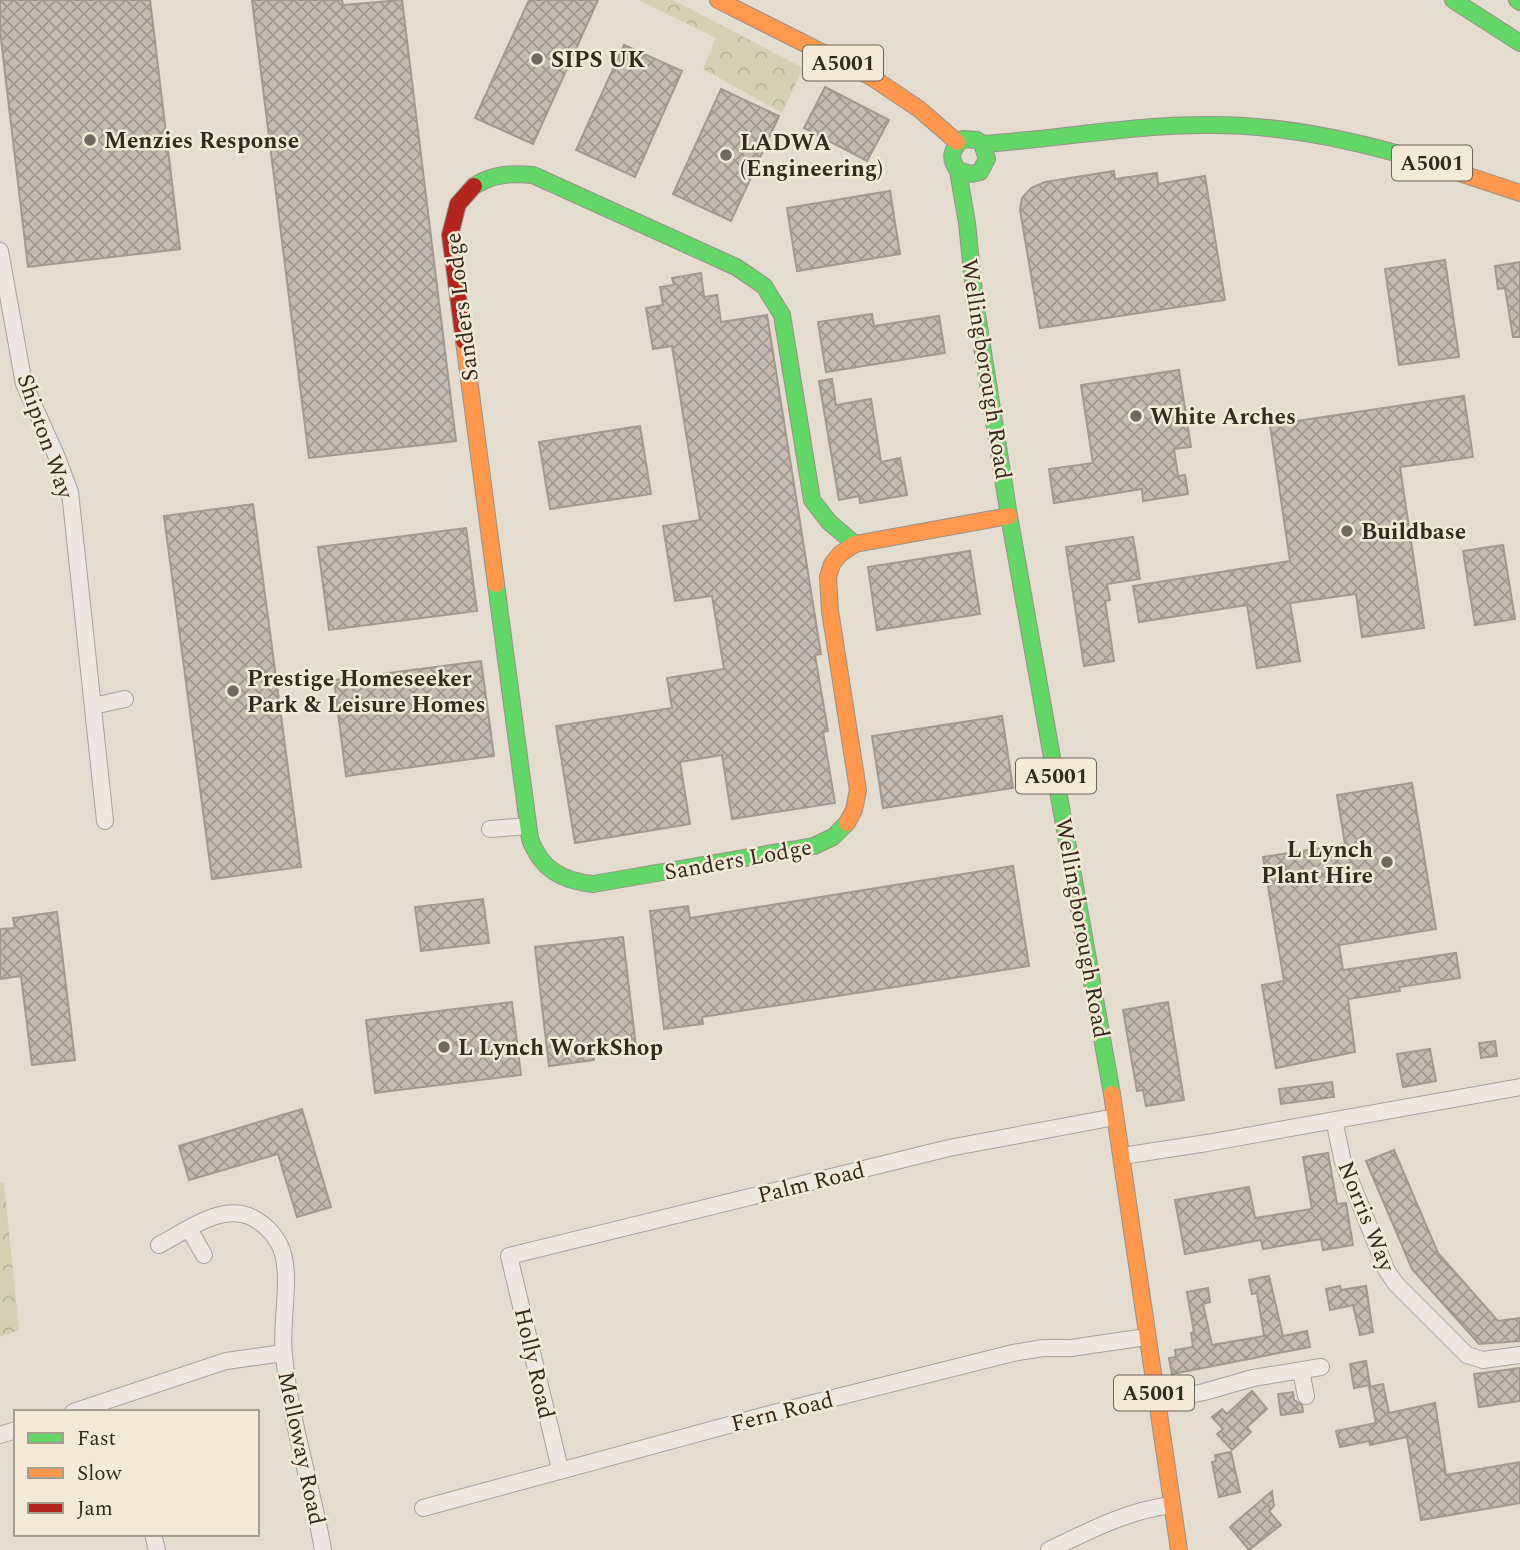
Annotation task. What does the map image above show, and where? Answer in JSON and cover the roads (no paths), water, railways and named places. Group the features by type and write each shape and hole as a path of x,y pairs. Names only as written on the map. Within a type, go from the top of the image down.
{"main road":[{"name":"A5001","path":"718,0 873,78 919,109 957,142"},
{"path":"1453,0 1520,43"},
{"name":"A5001","path":"985,152 1037,142 1161,126 1235,125 1284,129 1394,151 1520,193"},
{"path":"970,139 985,152 980,172 966,173 953,167 951,156 957,142 970,139"},
{"name":"Sanders Lodge","path":"514,172 533,175 755,276 768,288 782,315 811,500 829,522 855,544 840,554 832,564 828,577 830,611 858,790 855,809 846,826 834,837 814,846 593,884 566,881 541,864 533,851 528,825 450,235 452,220 465,193 481,180 497,174 514,172"},
{"name":"Wellingborough Road","path":"966,173 967,223 975,302 1009,516 1122,1156 1155,1402 1179,1550"},
{"path":"855,544 1009,516"}],"street":[{"name":"Shipton Way","path":"0,251 24,384 69,492 105,821"},
{"path":"93,706 125,699"},
{"path":"490,829 528,825"},
{"path":"1122,1156 1520,1087"},
{"name":"Palm Road","path":"509,1256 949,1148 1115,1117"},
{"name":"Norris Way","path":"1334,1120 1343,1162 1387,1271 1396,1284 1467,1355 1483,1360 1520,1355"},
{"name":"Melloway Road","path":"159,1245 215,1216 236,1212 253,1218 275,1236 280,1244 285,1260 283,1353 296,1434 323,1550"},
{"path":"189,1229 204,1255"},
{"name":"Holly Road","path":"509,1256 560,1469"},
{"name":"Fern Road","path":"423,1508 560,1469 1013,1353 1146,1337"},
{"path":"79,1410 226,1361 283,1353"},
{"path":"1155,1402 1253,1378 1321,1367"},
{"path":"1301,1371 1306,1396"},
{"path":"1049,1550 1119,1517 1171,1504"}],"place":[{"name":"SIPS UK","path":"537,59"},
{"name":"Menzies Response","path":"90,140"},
{"name":"LADWA (Engineering)","path":"726,155"},
{"name":"White Arches","path":"1136,416"},
{"name":"Buildbase","path":"1347,531"},
{"name":"Prestige Homeseeker Park & Leisure Homes","path":"233,691"},
{"name":"L Lynch Plant Hire","path":"1387,862"},
{"name":"L Lynch WorkShop","path":"444,1047"}]}
